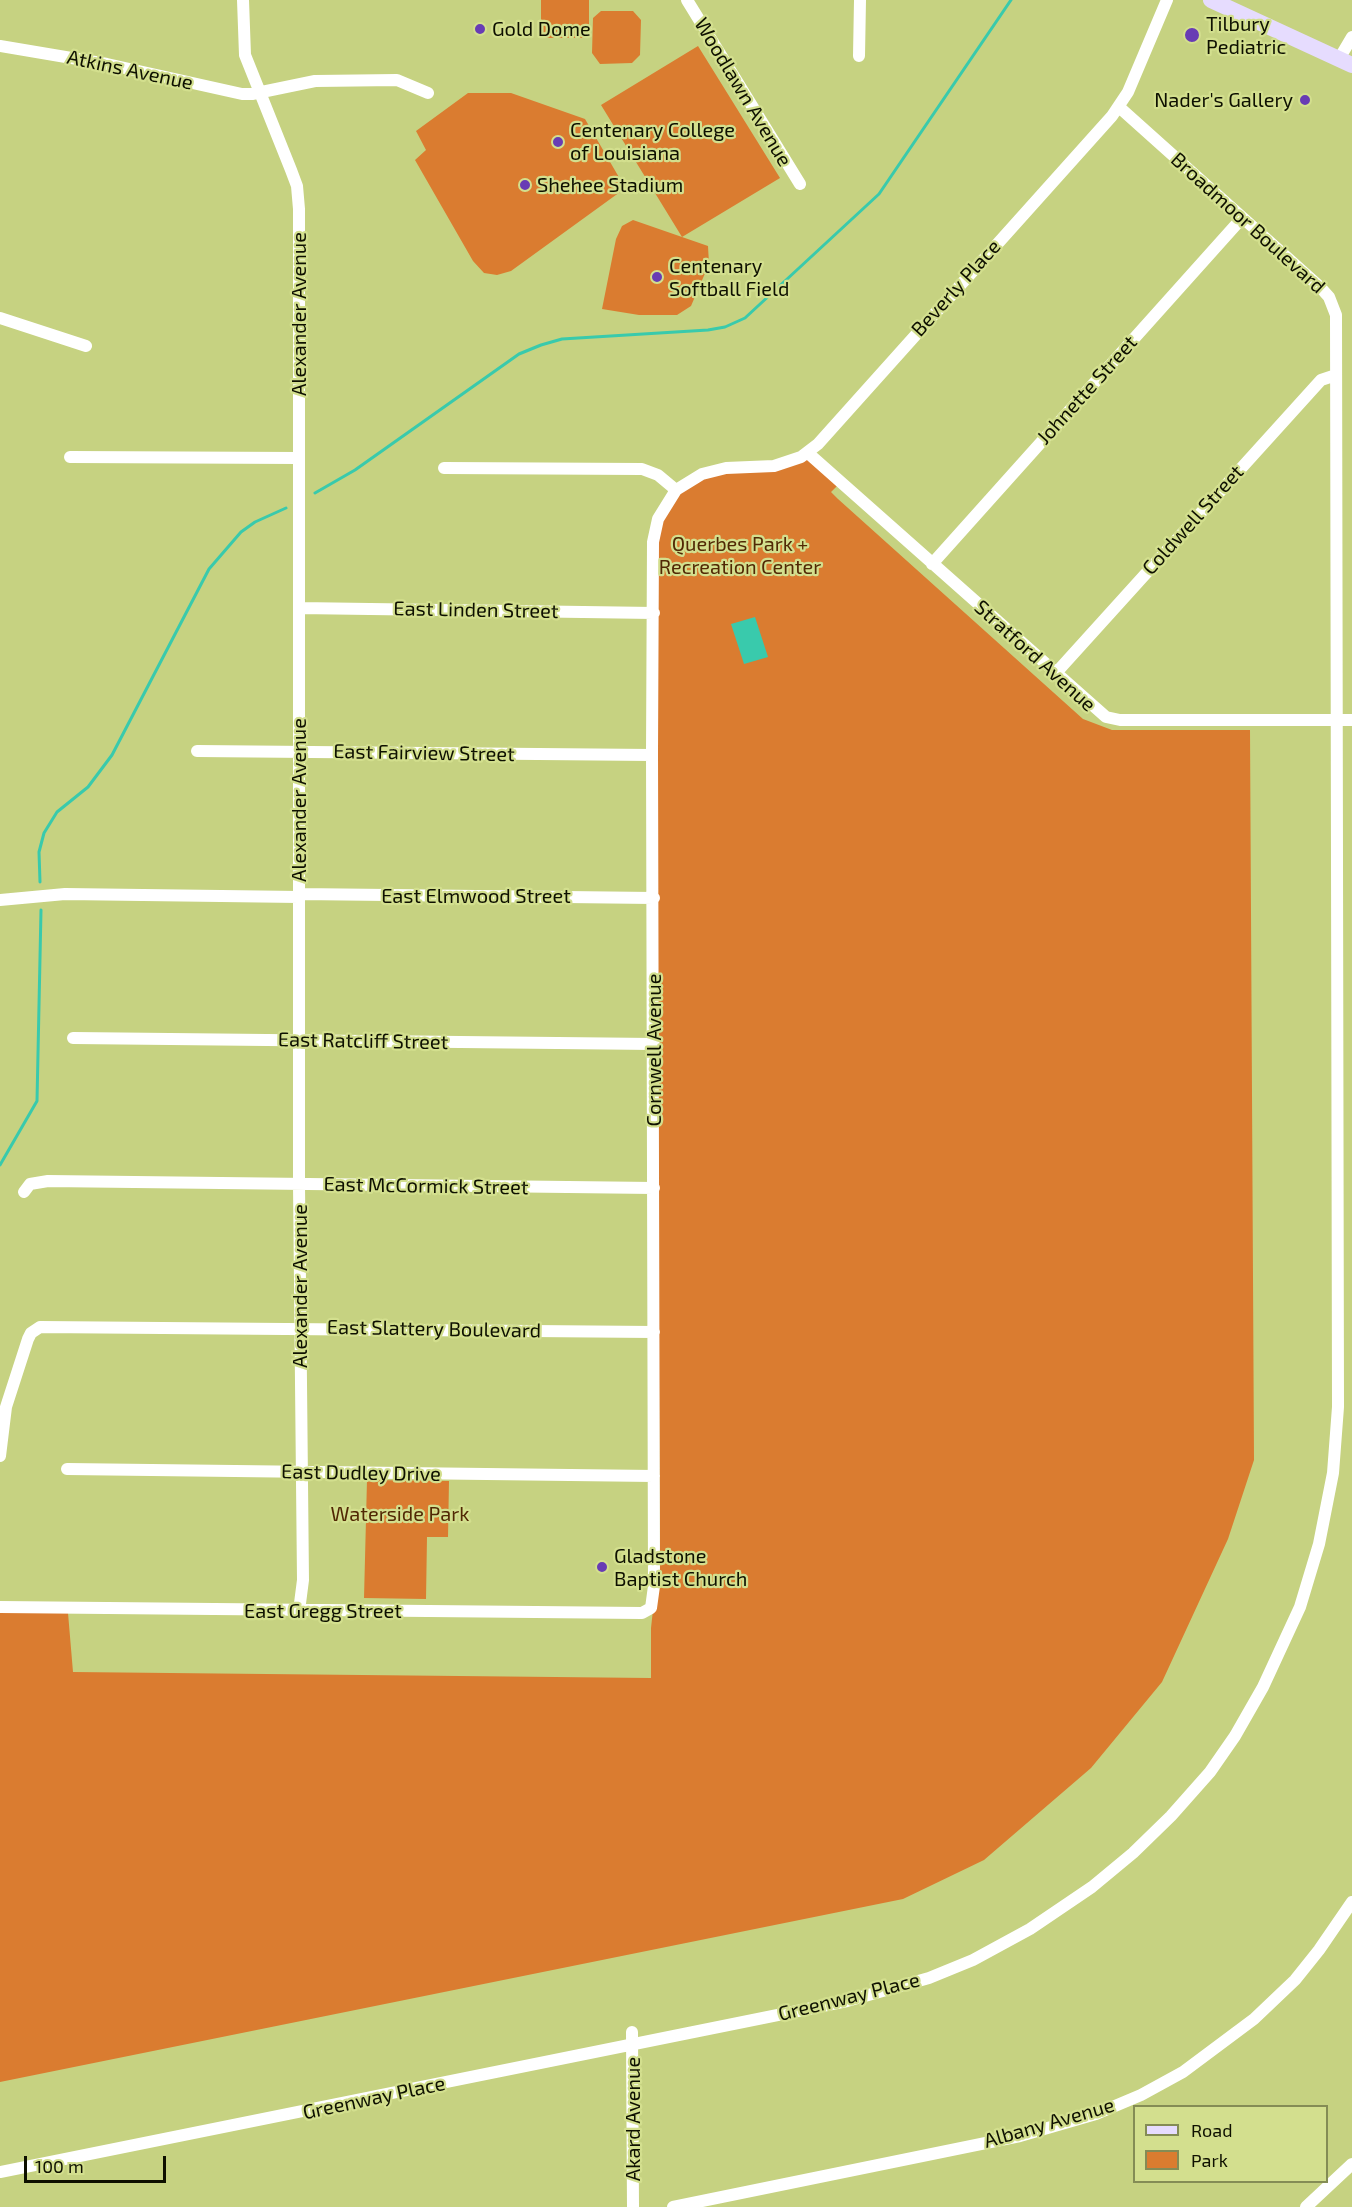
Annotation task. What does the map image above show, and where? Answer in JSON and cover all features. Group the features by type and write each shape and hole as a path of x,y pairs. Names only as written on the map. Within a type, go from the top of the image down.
{"main road":[{"path":"1211,0 1345,62"}],"street":[{"name":"Alexander Avenue","path":"243,0 243,48 291,170 298,195 300,1472 303,1580 299,1611"},
{"name":"Woodlawn Avenue","path":"688,0 800,184"},
{"path":"859,56 860,0"},
{"name":"Beverly Place","path":"676,490 687,481 718,469 774,466 808,453 1119,106 1167,0"},
{"path":"1345,62 1352,37"},
{"name":"Atkins Avenue","path":"0,46 107,64 242,94 260,93 315,81 396,80 428,93"},
{"name":"Broadmoor Boulevard","path":"1119,106 1329,297 1336,315 1336,720"},
{"name":"Johnette Street","path":"932,564 1242,218"},
{"path":"0,318 86,346"},
{"name":"Coldwell Street","path":"1055,674 1321,380 1336,375"},
{"name":"Stratford Avenue","path":"808,453 1055,674 1110,719 1352,720"},
{"path":"70,457 299,458"},
{"path":"444,468 642,469 658,475 676,490"},
{"name":"Cornwell Avenue","path":"645,1612 651,1608 654,1599 652,756 654,534 661,512 676,490"},
{"name":"East Linden Street","path":"299,608 654,613"},
{"name":"Greenway Place","path":"0,2172 847,2001 929,1977 973,1960 1030,1929 1079,1897 1133,1853 1189,1797 1223,1754 1284,1646 1307,1586 1325,1517 1333,1473 1338,1407 1336,720"},
{"name":"East Fairview Street","path":"197,751 652,756"},
{"name":"East Elmwood Street","path":"0,900 65,894 654,898"},
{"name":"East Ratcliff Street","path":"73,1038 654,1044"},
{"name":"East McCormick Street","path":"24,1192 30,1184 48,1181 654,1188"},
{"name":"East Slattery Boulevard","path":"0,1456 6,1407 28,1339 35,1330 44,1326 654,1332"},
{"path":"1338,1407 1352,1407"},
{"name":"East Dudley Drive","path":"67,1469 654,1476"},
{"name":"East Gregg Street","path":"0,1607 645,1612"},
{"name":"Albany Avenue","path":"673,2207 1020,2136 1096,2114 1141,2095 1183,2072 1254,2019 1301,1973 1352,1902"},
{"name":"Akard Avenue","path":"632,2032 633,2207"},
{"path":"1306,2207 1352,2164"}],"green space":[{"path":"541,0 589,0 589,32 582,38 547,38 541,31"},
{"path":"601,11 633,11 641,20 640,55 632,63 600,64 592,53 593,18"},
{"path":"698,46 780,178 682,237 601,105"},
{"name":"Shehee Stadium","path":"468,93 511,93 585,119 620,179 620,192 511,271 497,275 484,273 473,261 415,160 426,150 416,131"},
{"name":"Centenary Softball Field","path":"633,220 708,246 709,264 691,306 677,315 639,315 602,309 616,239 622,226"},
{"name":"Querbes Park + Recreation Center","path":"808,453 840,483 831,492 838,499 1083,719 1112,730 1250,730 1254,1460 1228,1539 1162,1682 1091,1768 984,1860 903,1899 0,2082 0,1612 68,1613 73,1672 651,1678 651,1628 660,1546 654,534 688,481"},
{"name":"Waterside Park","path":"367,1480 449,1481 448,1537 427,1537 426,1599 364,1598"}],"water":[{"path":"755,617 768,657 744,664 731,624"}],"waterway":[{"path":"315,493 355,470 519,354 541,345 562,339 708,330 725,327 745,318 879,194 1011,0"},
{"path":"40,882 39,852 44,833 57,812 88,787 112,755 209,569 241,532 255,522 286,508"},
{"path":"0,1165 37,1101 41,910"}],"place":[{"name":"Gold Dome","path":"480,29"},
{"name":"Tilbury Pediatric","path":"1192,35"},
{"name":"Nader's Gallery","path":"1305,100"},
{"name":"Centenary College of Louisiana","path":"558,142"},
{"name":"Shehee Stadium","path":"525,185"},
{"name":"Centenary Softball Field","path":"657,277"},
{"name":"Gladstone Baptist Church","path":"602,1567"}]}
